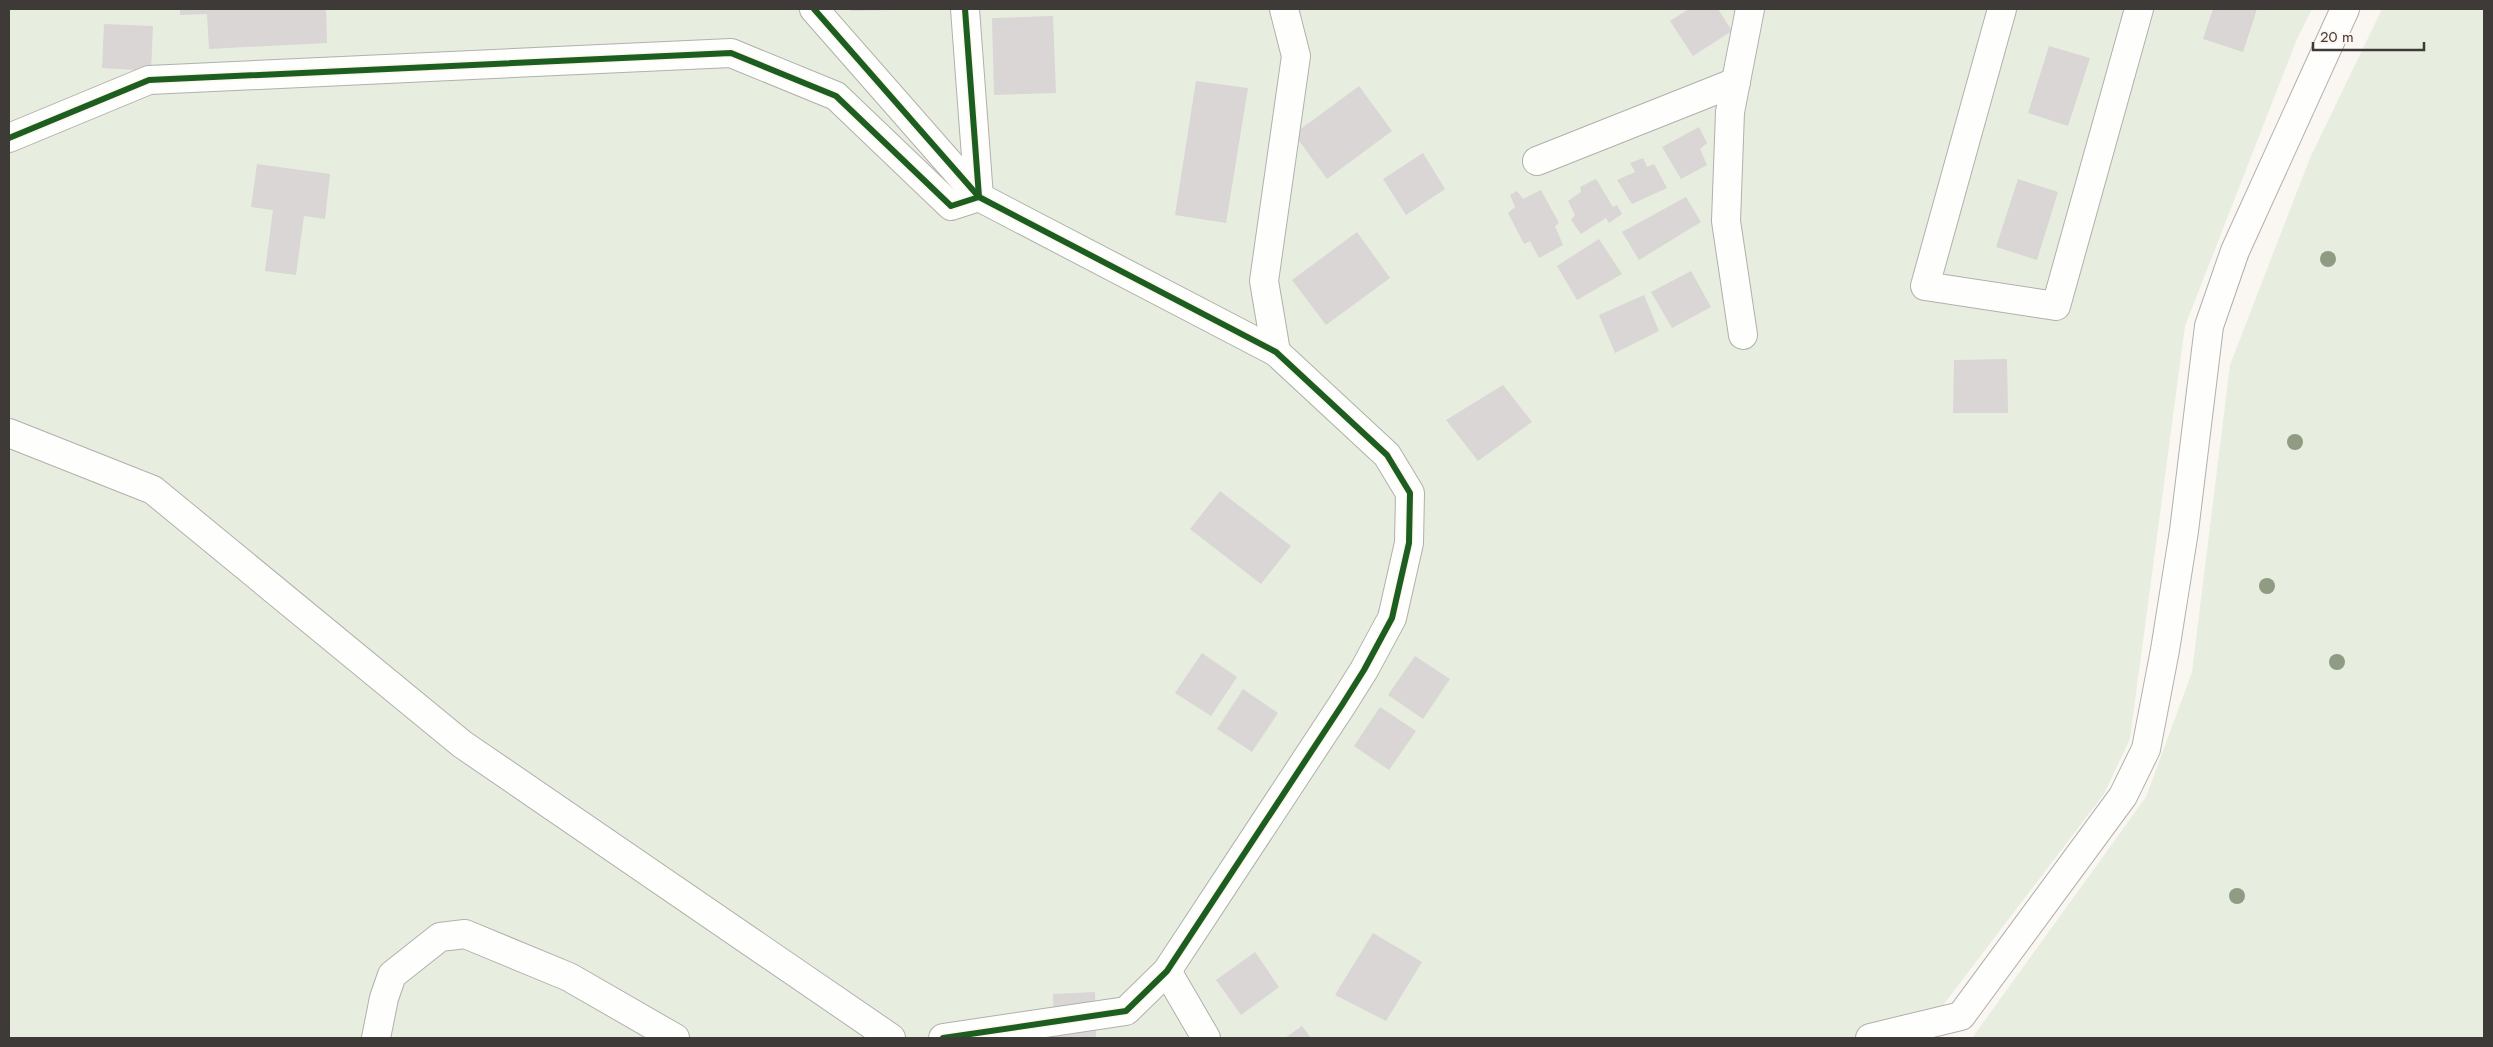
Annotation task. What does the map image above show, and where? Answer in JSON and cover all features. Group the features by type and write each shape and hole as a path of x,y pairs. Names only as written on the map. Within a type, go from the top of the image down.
{"street":[{"path":"814,9 979,197 1276,352 1387,454 1410,493 1409,543 1392,618 1364,670 1167,971 1126,1011 943,1038"},
{"path":"965,9 979,197"},
{"path":"1276,352 1264,281 1296,56 1284,9"},
{"path":"1743,335 1726,221 1730,112 1750,9"},
{"path":"2002,9 1925,286 2056,306 2139,9"},
{"path":"1870,1038 1961,1016 2123,796 2146,749 2165,650 2184,531 2209,326 2235,251 2345,9"},
{"path":"9,138 149,80 731,53 836,96 951,206 979,197"},
{"path":"1537,161 1736,82"},
{"path":"9,433 153,490 462,744 891,1038"},
{"path":"376,1038 384,998 392,975 440,937 465,934 570,977 675,1038"},
{"path":"1167,971 1206,1038"}],"green space":[{"path":"9,9 2312,9 2297,39 2185,326 2130,739 2104,794 1918,1038 9,1038"},
{"path":"2382,9 2484,9 2484,1038 1972,1038 2146,797 2192,672 2230,365 2310,158"}],"building":[{"path":"180,9 326,9 327,43 209,49 207,14 180,15"},
{"path":"851,9 892,9 892,10 851,11"},
{"path":"1689,9 1718,9 1732,31 1693,56 1670,21"},
{"path":"2213,9 2257,9 2243,52 2203,39"},
{"path":"1053,16 1056,93 994,95 992,18"},
{"path":"104,24 153,26 151,71 102,68"},
{"path":"2049,46 2090,58 2068,126 2028,113"},
{"path":"1196,81 1248,88 1226,223 1175,215"},
{"path":"1359,86 1392,131 1327,179 1294,134"},
{"path":"1699,127 1707,143 1700,149 1707,165 1681,179 1662,147"},
{"path":"1423,153 1445,189 1406,215 1383,179"},
{"path":"1643,158 1647,167 1654,164 1667,188 1632,204 1617,180 1635,172 1630,163"},
{"path":"257,164 330,174 325,219 304,216 296,275 265,271 273,210 251,207"},
{"path":"1596,179 1613,207 1617,205 1622,214 1609,223 1606,218 1581,234 1571,220 1575,215 1568,201 1581,192 1580,187"},
{"path":"2018,179 2058,192 2037,260 1996,247"},
{"path":"1541,190 1559,223 1555,226 1563,245 1539,258 1530,241 1524,244 1508,213 1515,207 1510,195 1517,191 1523,199"},
{"path":"1686,197 1701,222 1639,260 1622,232"},
{"path":"1357,232 1390,278 1326,325 1292,280"},
{"path":"1599,239 1622,274 1577,300 1557,266"},
{"path":"1691,271 1711,307 1672,328 1651,292"},
{"path":"1644,295 1659,331 1615,353 1599,315"},
{"path":"2007,359 2008,413 1953,413 1954,360"},
{"path":"1503,385 1532,422 1478,461 1446,420"},
{"path":"1220,491 1291,546 1261,584 1190,529"},
{"path":"1202,653 1237,677 1211,716 1175,693"},
{"path":"1415,656 1450,679 1423,719 1388,695"},
{"path":"1243,689 1278,713 1252,752 1217,729"},
{"path":"1380,707 1416,731 1389,770 1354,746"},
{"path":"1373,933 1422,962 1386,1021 1335,995"},
{"path":"1255,952 1279,987 1241,1015 1216,980"},
{"path":"1095,992 1096,1038 1054,1038 1053,994"},
{"path":"1302,1026 1311,1038 1285,1038"}],"cycle path":[{"path":"814,9 979,197 1276,352 1387,455 1410,493 1409,543 1392,618 1364,670 1342,705 1167,971 1126,1011 943,1038"},
{"path":"9,138 149,80 731,53 836,96 951,206 979,197 965,9"}]}
